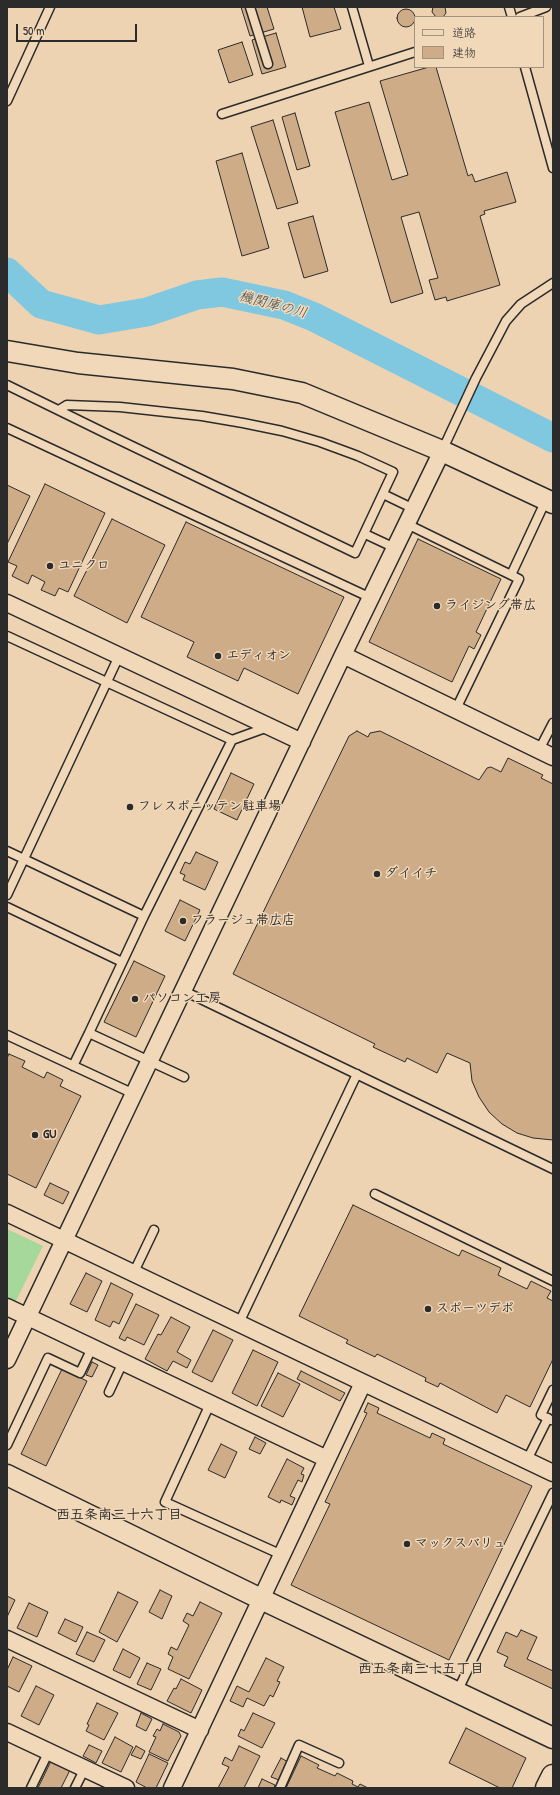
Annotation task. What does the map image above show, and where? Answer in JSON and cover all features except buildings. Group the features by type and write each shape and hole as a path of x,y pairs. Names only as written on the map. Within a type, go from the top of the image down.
{"main road":[{"path":"547,1788 553,1776"}],"street":[{"path":"8,353 78,363 233,379 302,393 442,451 550,502"},
{"path":"7,1360 343,655 442,451"},
{"path":"7,603 302,742"},
{"path":"343,655 455,711 546,754"},
{"path":"7,1213 134,1272 553,1473"},
{"path":"7,1307 327,1459"},
{"path":"172,1788 363,1383"},
{"path":"7,1475 261,1599 553,1738"},
{"path":"7,1639 200,1730"},
{"path":"7,1732 126,1788"}],"lane":[{"path":"7,101 50,7"},
{"path":"250,7 268,64"},
{"path":"352,7 369,66"},
{"path":"523,16 546,7"},
{"path":"222,114 414,52"},
{"path":"525,68 553,168"},
{"path":"442,451 476,378 506,321 521,304 553,283"},
{"path":"7,385 355,553 393,472 358,456 282,431 202,416 66,404 59,410"},
{"path":"7,428 371,598"},
{"path":"384,494 414,510"},
{"path":"511,575 550,502"},
{"path":"407,524 519,579 455,711"},
{"path":"365,534 395,548"},
{"path":"7,636 232,740 269,727"},
{"path":"7,895 120,656"},
{"path":"546,754 553,722"},
{"path":"73,1066 144,916 232,740"},
{"path":"7,850 144,916"},
{"path":"7,907 122,962"},
{"path":"184,991 553,1169"},
{"path":"89,1033 184,1077"},
{"path":"7,1035 134,1094"},
{"path":"239,1323 357,1074"},
{"path":"375,1194 553,1281"},
{"path":"134,1272 154,1230"},
{"path":"7,1445 48,1358 80,1373 92,1348"},
{"path":"109,1392 123,1362"},
{"path":"527,1460 550,1420 541,1415 553,1390"},
{"path":"210,1404 165,1502 282,1555"},
{"path":"457,1692 553,1493"},
{"path":"280,1788 299,1745 339,1763"},
{"path":"31,1788 49,1751"},
{"path":"75,1788 85,1768"}],"green space":[{"path":"7,1229 43,1246 15,1303 7,1299"}],"waterway":[{"name":"機関庫の川","path":"7,272 41,304 99,320 147,312 197,295 222,292 284,305 314,317 553,438"}],"place":[{"name":"ユニクロ","path":"50,566"},
{"name":"ライジング帯広","path":"437,606"},
{"name":"エディオン","path":"218,656"},
{"name":"フレスポニッテン駐車場","path":"130,807"},
{"name":"ダイイチ","path":"377,874"},
{"name":"フラージュ帯広店","path":"183,921"},
{"name":"パソコン工房","path":"135,999"},
{"name":"GU","path":"35,1135"},
{"name":"スポーツデポ","path":"428,1309"},
{"name":"マックスバリュ","path":"407,1544"}],"district":[{"name":"西五条南三十六丁目","path":"119,1515"},
{"name":"西五条南三十五丁目","path":"421,1669"}]}
